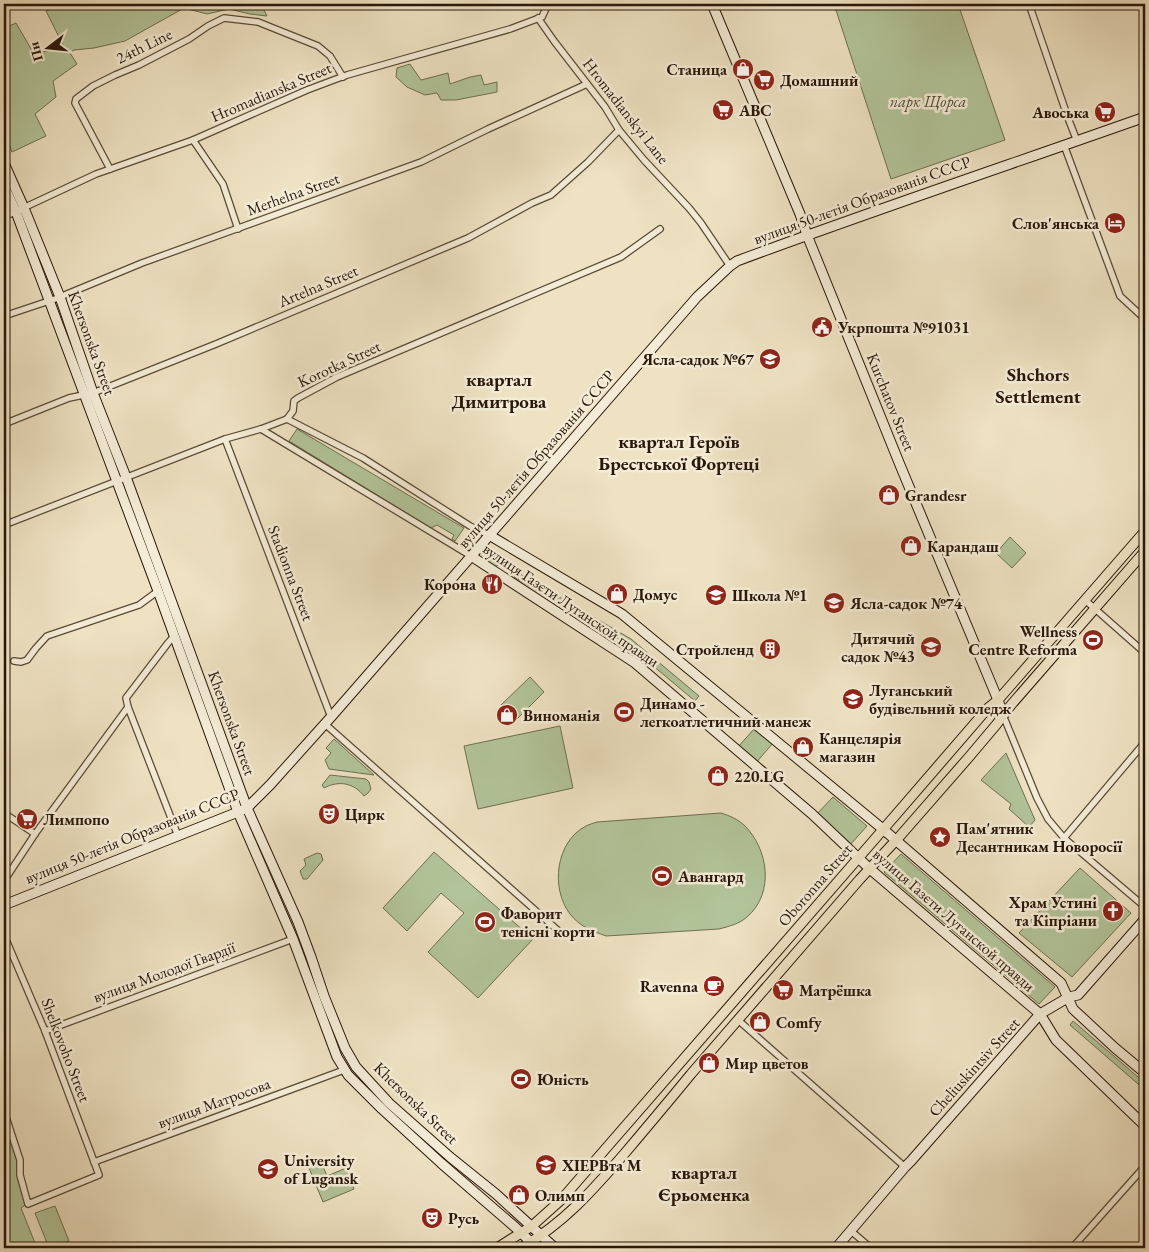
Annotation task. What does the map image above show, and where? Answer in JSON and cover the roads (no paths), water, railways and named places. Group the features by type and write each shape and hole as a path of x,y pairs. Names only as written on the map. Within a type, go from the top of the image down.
{"main road":[{"name":"Oboronna Street","path":"497,1248 532,1226 568,1193 988,708 998,700 1145,531"},
{"name":"Oboronna Street","path":"521,1248 534,1245 541,1235 569,1214 594,1188 860,879 969,757 1145,551"}],"street":[{"path":"538,18 542,17 548,4"},
{"name":"Kurchatov Street","path":"712,4 800,214 1003,715"},
{"path":"1029,4 1077,141"},
{"name":"24th Line","path":"110,169 75,103 76,99 93,86 190,39 208,26 224,18 258,22 318,46 330,56 343,77"},
{"name":"Hromadianska Street","path":"4,218 96,174 193,140 307,90 343,77 510,30 538,18"},
{"name":"Hromadianskyi Lane","path":"538,18 605,107 619,130 695,216 730,266"},
{"name":"Merhelna Street","path":"4,316 142,263 421,162 587,84"},
{"name":"вулиця 50-лєтія Образованія СССР","path":"4,905 247,808 328,721 697,297 737,261 950,184 1145,117"},
{"name":"Artelna Street","path":"4,424 69,398 89,394 216,344 468,238 532,203 551,195 588,162 619,130"},
{"path":"193,140 222,184 238,229"},
{"path":"1064,145 1120,296 1145,319"},
{"name":"Khersonska Street","path":"4,163 48,300 126,476 247,808 298,922 324,996 345,1048 356,1066 389,1103 450,1157 496,1194 555,1248"},
{"name":"Khersonska Street","path":"4,186 20,210 60,296 116,480 238,812 292,939 337,1057 348,1075 382,1109 534,1245"},
{"name":"Korotka Street","path":"287,419 293,411 294,401 337,377 621,256 660,229"},
{"path":"4,525 126,476 225,439 261,429 287,419"},
{"name":"вулиця Газєти Луганской правди","path":"287,419 362,458 470,526 489,535 622,614 884,830 1062,983 1073,1009 1115,1048 1145,1072"},
{"name":"вулиця Газєти Луганской правди","path":"261,429 471,556 635,663 805,808 870,869 1040,1014 1056,1040 1145,1126"},
{"name":"Stadionna Street","path":"225,439 328,721"},
{"path":"14,661 21,662 27,660 47,636 139,605 158,591"},
{"path":"1085,600 1145,653"},
{"path":"174,636 126,698 178,836"},
{"path":"4,881 35,834 128,706"},
{"path":"1003,715 1048,820 1064,838 1145,907"},
{"path":"328,721 562,934"},
{"path":"1064,838 1145,742"},
{"path":"4,813 35,834"},
{"name":"Cheliuskintsiv Street","path":"836,1248 1040,1014 1069,997 1078,994 1145,920"},
{"name":"Shelkovoho Street","path":"4,935 45,1031 99,1175 28,1204 20,1175 20,1160 4,1111"},
{"name":"вулиця Молодої Гвардії","path":"45,1031 292,939"},
{"path":"738,1020 905,1167"},
{"name":"вулиця Матросова","path":"94,1162 344,1070"},
{"path":"1072,1248 1145,1166"},
{"path":"851,1231 871,1248"}],"place":[{"name":"Станица","path":"743,69"},
{"name":"Домашний","path":"764,80"},
{"name":"ABC","path":"723,110"},
{"name":"Авоська","path":"1105,112"},
{"name":"Слов'янська","path":"1115,223"},
{"name":"Укрпошта №91031","path":"822,327"},
{"name":"Ясла-садок №67","path":"770,359"},
{"name":"Grandesr","path":"889,495"},
{"name":"Карандаш","path":"911,546"},
{"name":"Корона","path":"492,584"},
{"name":"Домус","path":"617,594"},
{"name":"Школа №1","path":"716,595"},
{"name":"Ясла-садок №74","path":"834,603"},
{"name":"Wellness Centre Reforma","path":"1093,640"},
{"name":"Дитячий садок №43","path":"931,647"},
{"name":"Стройленд","path":"770,649"},
{"name":"Луганський будівельний коледж","path":"853,699"},
{"name":"Динамо - легкоатлетичний манеж","path":"624,712"},
{"name":"Виноманія","path":"507,715"},
{"name":"Канцелярія магазин","path":"803,747"},
{"name":"220.LG","path":"718,776"},
{"name":"Цирк","path":"329,814"},
{"name":"Лимпопо","path":"27,819"},
{"name":"Пам'ятник Десантникам Новоросії","path":"940,837"},
{"name":"Авангард","path":"662,876"},
{"name":"Храм Устині та Кіпріани","path":"1113,911"},
{"name":"Фаворит тенісні корти","path":"485,922"},
{"name":"Ravenna","path":"714,986"},
{"name":"Матрёшка","path":"783,990"},
{"name":"Comfy","path":"760,1022"},
{"name":"Мир цветов","path":"709,1063"},
{"name":"Юність","path":"521,1079"},
{"name":"ХІЕРВта М","path":"546,1165"},
{"name":"University of Lugansk","path":"268,1169"},
{"name":"Олимп","path":"519,1195"},
{"name":"Русь","path":"432,1218"}],"district":[{"name":"Shchors Settlement","path":"1038,385"},
{"name":"квартал Димитрова","path":"499,390"},
{"name":"квартал Героїв Брестської Фортеці","path":"679,452"},
{"name":"квартал Єрьоменка","path":"704,1183"}],"park label":[{"name":"парк Щорса","path":"928,101"}]}
